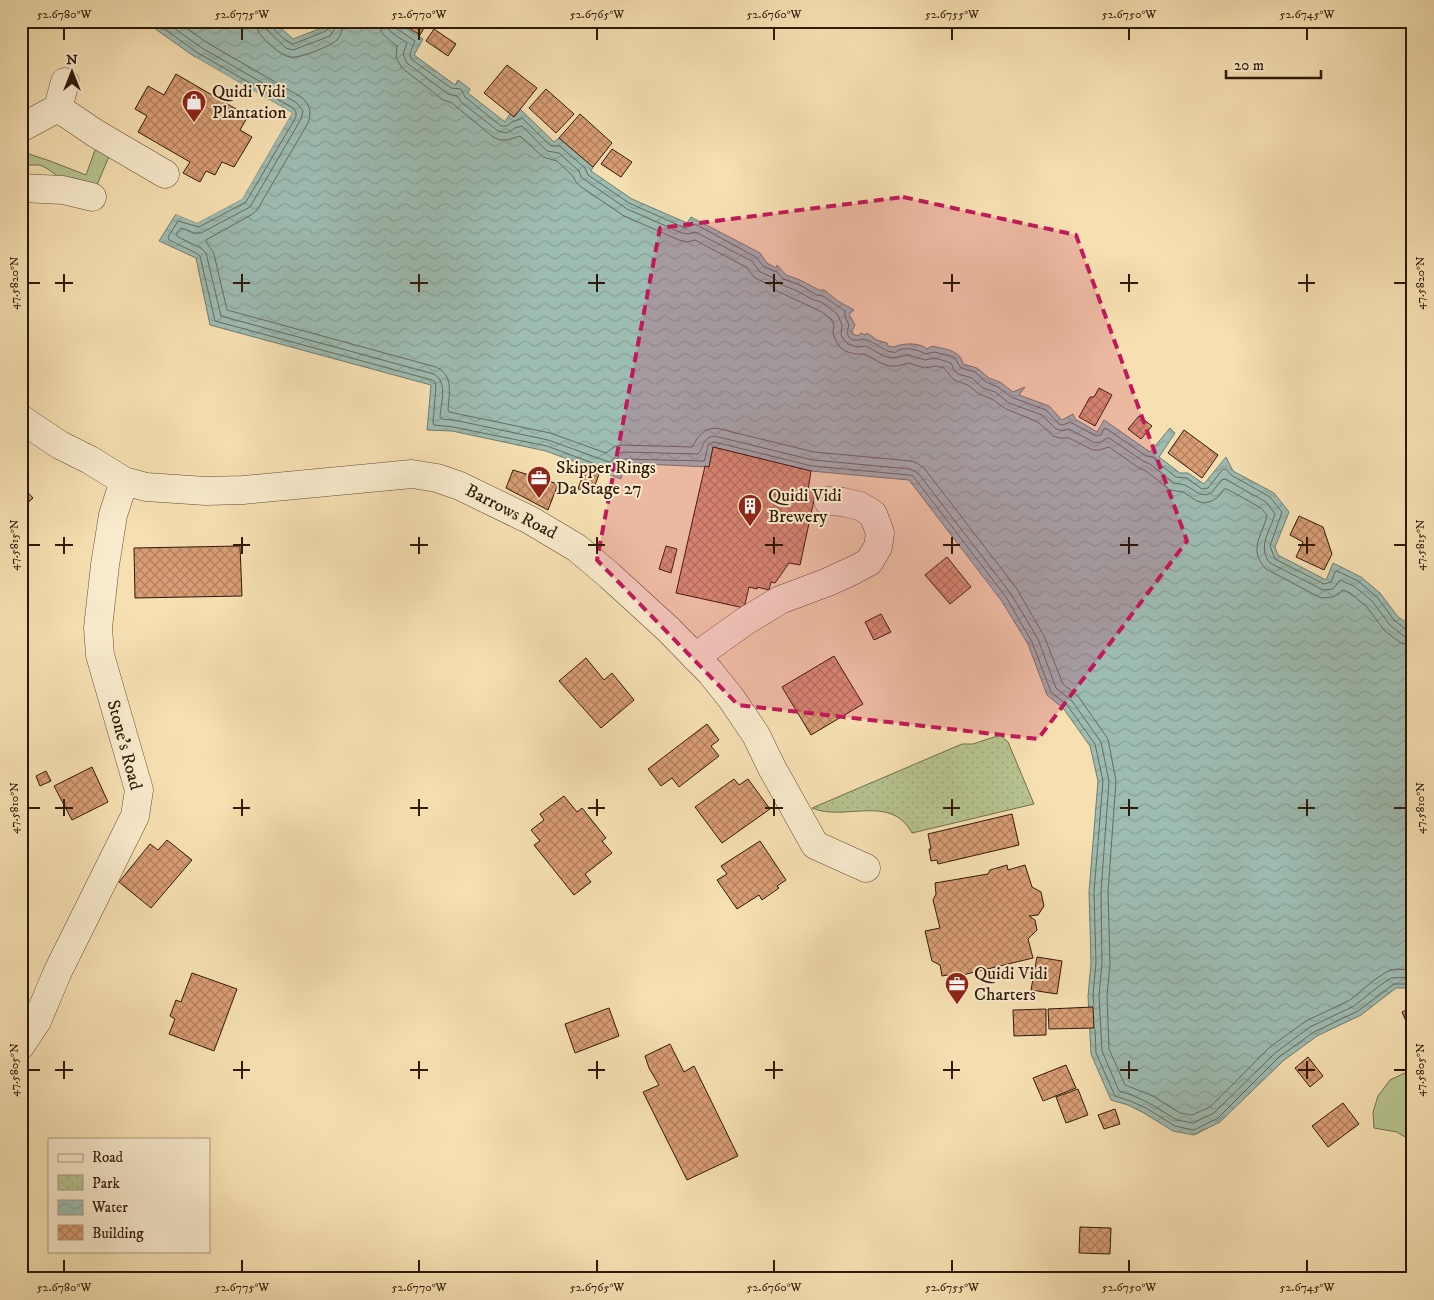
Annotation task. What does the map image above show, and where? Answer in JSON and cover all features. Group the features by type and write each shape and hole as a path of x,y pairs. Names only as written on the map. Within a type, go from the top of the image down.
{"street":[{"path":"22,128 62,95 95,133 165,174"},
{"path":"21,188 63,190 92,197"},
{"name":"Barrows Road","path":"21,419 124,481 146,487 206,491 243,490 412,474 437,478 460,486 530,520 578,548 668,629 695,656 731,698 756,735 815,845 866,868"},
{"name":"Stone's Road","path":"21,1045 37,1021 58,971 135,816 139,790 100,656 98,628 113,515 124,481"},
{"path":"695,656 780,600 828,582 869,562 878,547 880,533 873,514 860,506 828,501"}],"highlighted area":[{"path":"903,197 1076,235 1187,541 1038,739 738,705 597,560 660,228"}],"green space":[{"path":"98,148 110,154 97,185 74,178 60,178 40,165 21,165 21,158 29,154 86,175 95,150"},
{"path":"1000,735 1008,742 1034,804 912,833 903,821 892,814 880,811 838,812 812,808 962,744 973,744"},
{"path":"1413,1069 1413,1142 1397,1132 1374,1128 1373,1112 1378,1096 1390,1080"}],"water":[{"path":"144,21 273,21 293,39 324,27 324,21 396,21 423,39 414,55 455,85 458,80 470,89 468,93 505,122 510,114 514,117 520,109 554,142 559,138 593,167 591,171 632,199 687,223 691,217 760,253 767,263 776,268 777,265 786,275 819,290 824,290 854,310 849,314 855,325 852,331 853,334 858,336 861,333 865,335 867,333 877,340 887,343 888,346 894,347 911,344 920,345 927,349 932,346 951,351 962,359 963,364 977,368 989,378 1000,382 1013,392 1025,387 1019,395 1049,406 1062,420 1073,414 1075,419 1097,432 1104,420 1150,452 1170,428 1175,433 1159,457 1180,473 1188,473 1204,484 1226,457 1233,471 1274,493 1289,512 1275,547 1278,555 1326,580 1333,563 1361,577 1380,593 1398,617 1409,624 1413,630 1413,988 1396,988 1361,1015 1317,1036 1283,1061 1220,1122 1194,1135 1173,1131 1128,1105 1111,1100 1091,1054 1088,996 1091,963 1089,892 1098,781 1090,746 1063,708 1047,695 1028,644 1001,600 909,480 811,471 713,447 709,467 623,463 621,479 546,451 452,431 427,430 431,385 210,325 196,258 159,241 176,214 197,223 242,199 292,113 195,57"}],"pier":[{"path":"195,57 292,113 242,199 197,223 173,213 176,211 197,220 240,197 289,114 194,60"}],"building":[{"path":"410,21 428,21 420,35 407,27"},
{"path":"434,29 456,44 448,56 426,41"},
{"path":"507,65 537,88 514,117 484,93"},
{"name":"Quidi Vidi Plantation","path":"176,74 248,116 240,130 252,137 234,167 222,162 215,175 206,171 200,182 183,173 190,162 138,132 147,116 135,109 148,86 164,95"},
{"path":"546,89 574,114 556,133 529,108"},
{"path":"580,114 612,143 593,167 559,138"},
{"path":"612,149 632,162 621,177 601,164"},
{"path":"1099,388 1112,395 1095,426 1079,417 1090,397 1094,397"},
{"path":"1139,416 1152,426 1141,439 1128,429"},
{"path":"1184,430 1218,455 1202,478 1168,453"},
{"name":"Quidi Vidi Brewery","path":"713,447 811,471 808,490 816,491 800,565 789,563 775,583 771,582 769,590 749,587 744,608 676,593 705,466 709,467"},
{"path":"585,469 599,474 592,494 578,489"},
{"name":"Skipper Rings Da Stage 27","path":"513,470 558,484 548,510 506,488"},
{"path":"21,485 33,498 21,509"},
{"path":"1299,516 1323,527 1332,554 1324,570 1296,557 1303,542 1290,535"},
{"path":"240,546 242,596 135,598 134,548"},
{"path":"666,546 677,549 671,573 659,569"},
{"path":"947,557 971,587 950,604 925,575"},
{"path":"881,614 891,632 874,640 865,622"},
{"path":"834,656 863,704 811,735 782,687"},
{"path":"586,658 604,680 612,673 634,700 601,728 559,681"},
{"path":"707,724 719,740 711,746 719,756 679,787 672,778 661,786 648,769"},
{"path":"92,767 108,802 72,820 54,786"},
{"path":"46,771 51,781 40,786 36,776"},
{"path":"734,779 739,785 748,779 770,809 722,843 695,807"},
{"path":"564,796 577,812 582,808 606,838 602,841 612,853 585,874 591,882 574,895 534,845 540,841 531,830 544,820 540,814"},
{"path":"1012,814 1019,845 938,864 937,860 931,861 928,834"},
{"path":"167,840 192,860 151,908 119,882 150,844 158,850"},
{"path":"760,841 786,880 777,886 779,888 762,900 759,895 737,909 717,880 727,874 721,866"},
{"path":"1007,865 1008,870 1025,865 1032,887 1041,892 1044,906 1038,915 1029,916 1035,920 1037,930 1028,939 1033,958 950,978 947,975 942,976 940,965 932,961 925,931 940,928 933,900 936,894 935,883 988,874 990,870"},
{"path":"1037,957 1062,961 1057,994 1031,990"},
{"path":"192,973 237,989 214,1051 169,1034 175,1019 170,1016 176,1000 181,1002"},
{"path":"1093,1007 1094,1028 1049,1029 1048,1009"},
{"path":"1413,1007 1413,1029 1410,1030 1402,1012"},
{"path":"609,1008 619,1036 575,1053 565,1024"},
{"path":"1046,1009 1046,1035 1014,1036 1013,1010"},
{"path":"670,1044 684,1072 694,1066 738,1156 687,1180 643,1092 659,1085 649,1068 645,1056"},
{"path":"1308,1057 1323,1076 1310,1087 1295,1068"},
{"path":"1066,1065 1076,1088 1043,1101 1033,1078"},
{"path":"1078,1089 1088,1115 1066,1123 1056,1097"},
{"path":"1343,1103 1359,1124 1328,1147 1312,1126"},
{"path":"1115,1109 1120,1124 1104,1129 1098,1115"},
{"path":"1080,1227 1111,1228 1110,1254 1079,1253"}],"place":[{"name":"Quidi Vidi Plantation","path":"194,123"},
{"name":"Skipper Rings Da Stage 27","path":"539,499"},
{"name":"Quidi Vidi Brewery","path":"750,527"},
{"name":"Quidi Vidi Charters","path":"957,1005"}]}
